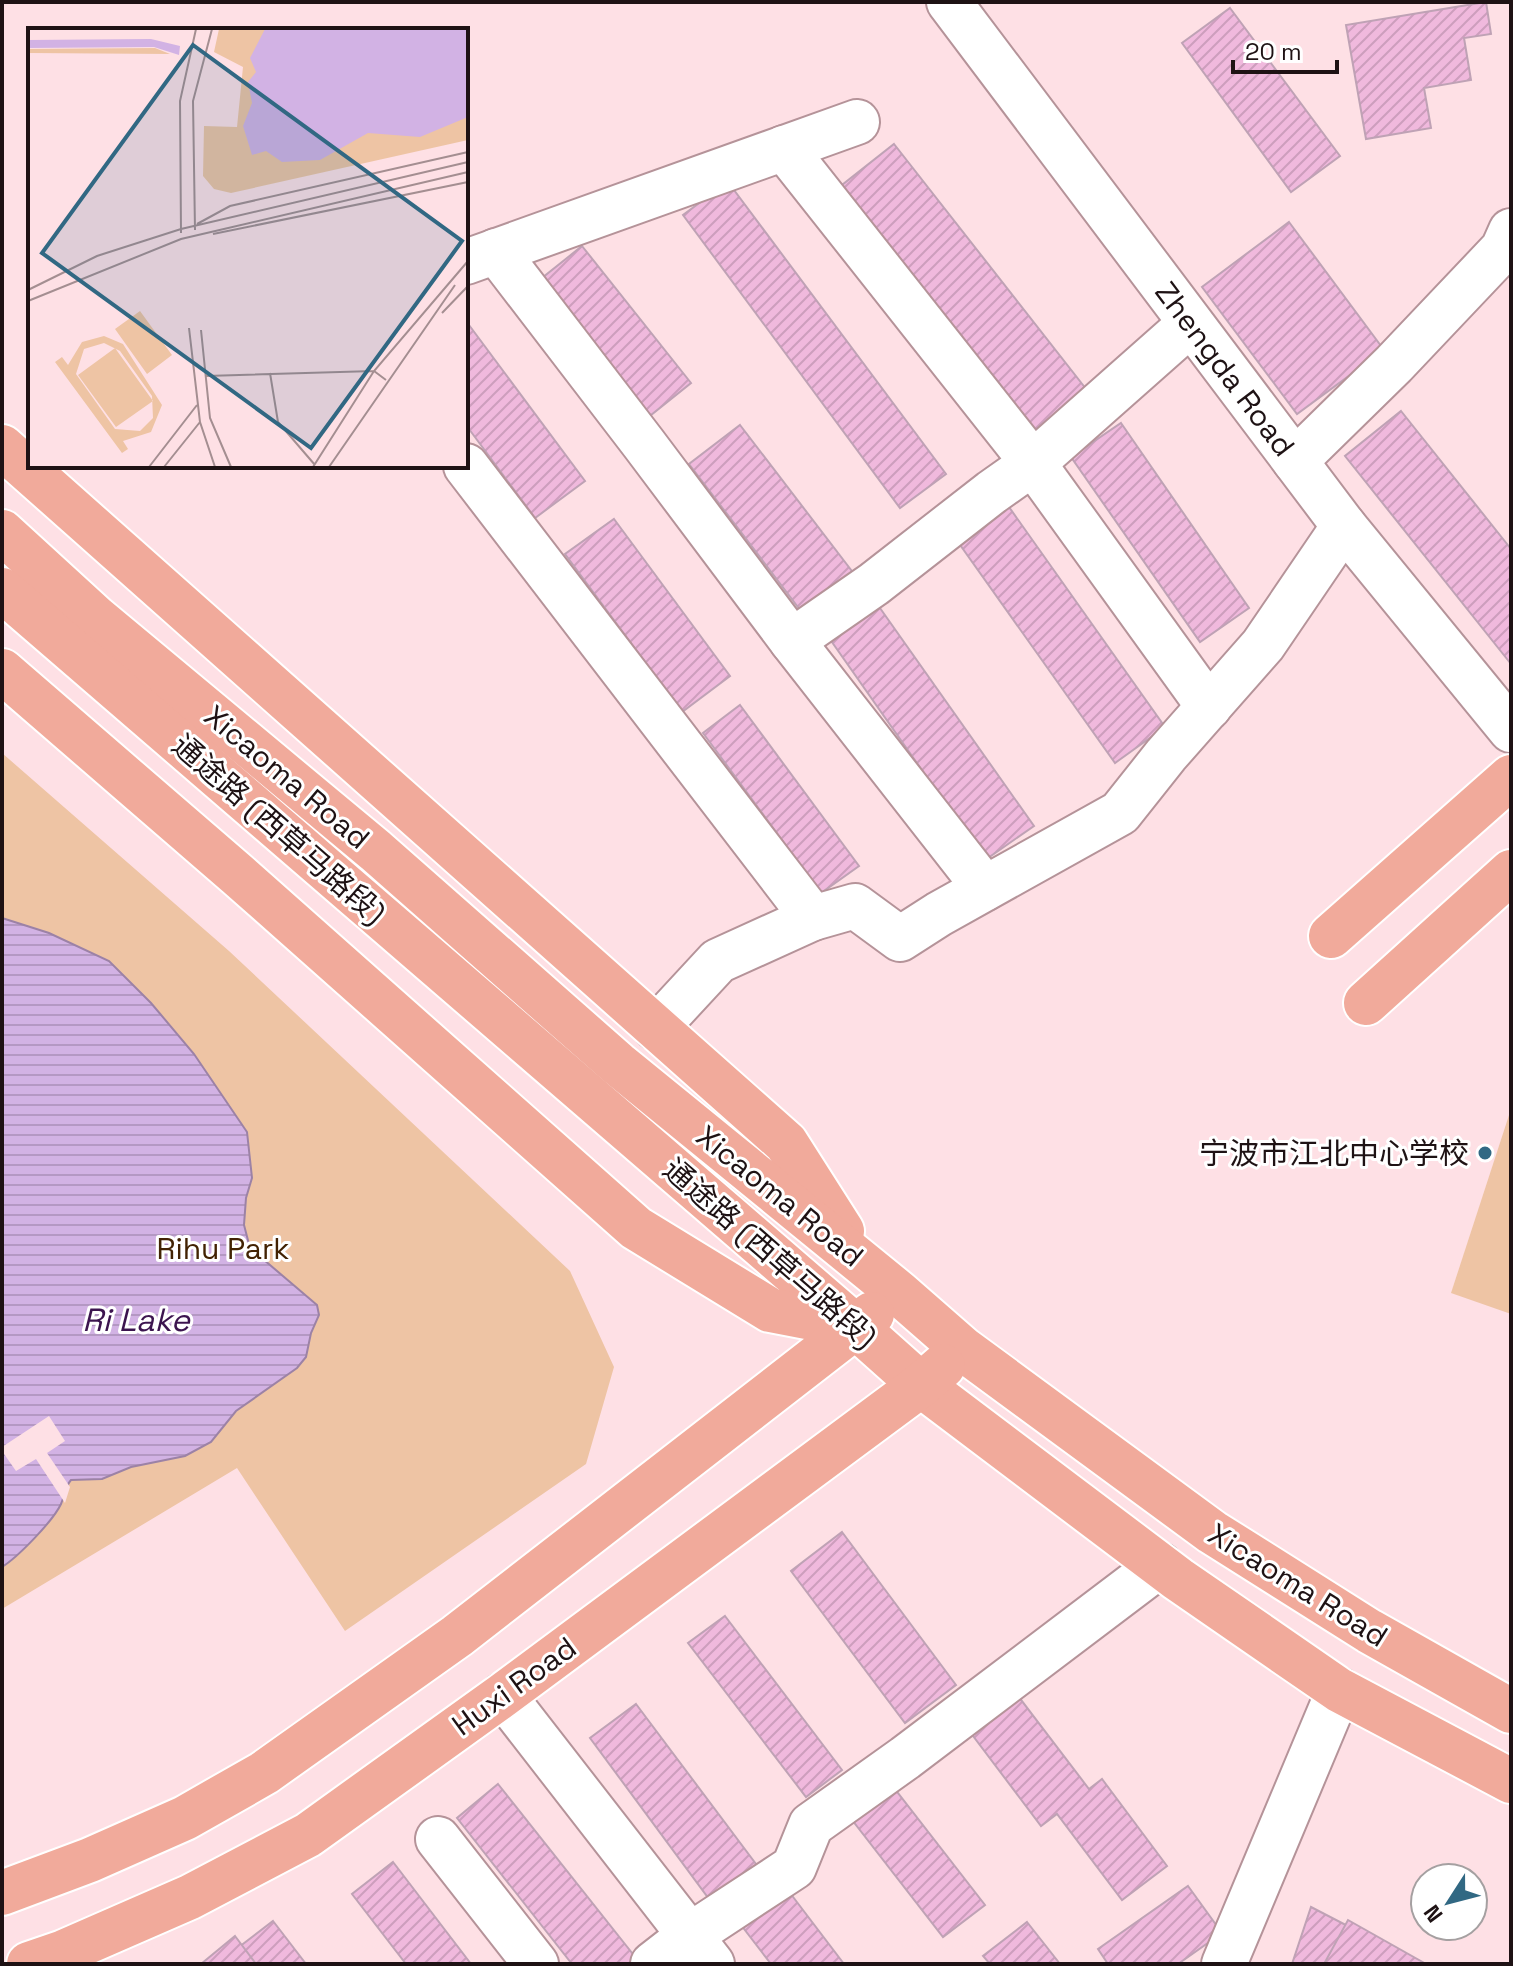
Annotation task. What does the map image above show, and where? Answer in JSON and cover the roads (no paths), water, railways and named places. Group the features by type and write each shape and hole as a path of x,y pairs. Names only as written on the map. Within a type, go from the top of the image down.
{"main road":[{"path":"2,447 786,1143 863,1263"},
{"path":"2,532 88,637"},
{"path":"2,590 88,637"},
{"name":"Xicaoma Road","path":"88,637 376,851 618,1064 863,1263 963,1349 1212,1532 1369,1631 1511,1711"},
{"name":"通途路 (西草马路段)","path":"88,637 921,1385 1160,1565 1339,1690 1511,1781"},
{"path":"2,671 238,875 636,1228 770,1310 856,1327"},
{"path":"1331,936 1511,777"},
{"path":"1366,1003 1511,872"},
{"path":"2,1893 90,1860 185,1818 264,1773 457,1636 899,1293"},
{"name":"Huxi Road","path":"29,1964 190,1897 308,1835 503,1695 921,1385 963,1349"}],"street":[{"name":"Zhengda Road","path":"949,2 1344,526 1511,730"},
{"path":"857,122 481,257 644,444 792,641 985,888"},
{"path":"784,148 1033,463 1209,707"},
{"path":"1295,461 1394,364 1492,261 1503,249 1511,231"},
{"path":"792,641 874,584 1033,463 1190,324"},
{"path":"468,468 813,918"},
{"path":"656,1028 718,961 813,918 855,906 900,939 1120,813 1166,755 1263,645 1344,526"},
{"path":"653,1964 701,1950 794,1867 811,1825 905,1758 1160,1565"},
{"path":"1224,1964 1339,1690"},
{"path":"503,1695 701,1950"},
{"path":"438,1839 536,1964"}],"water":[{"name":"Ri Lake","path":"2,918 49,933 109,961 151,1003 194,1054 247,1132 252,1178 246,1198 244,1225 250,1248 317,1305 319,1315 306,1357 297,1368 236,1411 211,1442 185,1456 131,1467 102,1479 71,1480 51,1520 2,1567"}],"place":[{"name":"宁波市江北中心学校","path":"1485,1153"}],"park label":[{"name":"Rihu Park","path":"223,1248"}]}
